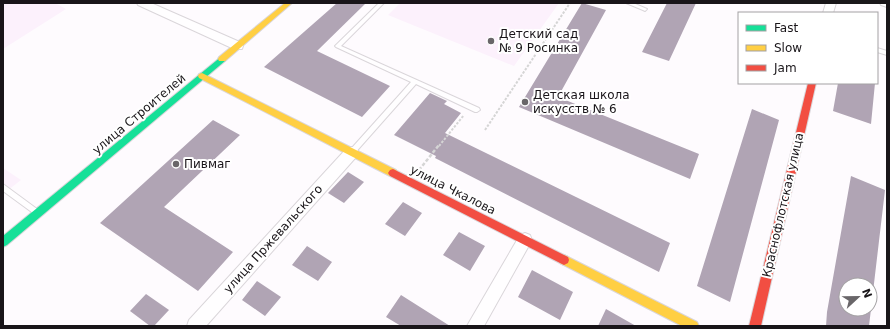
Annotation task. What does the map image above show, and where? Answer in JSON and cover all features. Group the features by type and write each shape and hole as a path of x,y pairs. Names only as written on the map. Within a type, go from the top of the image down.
{"street":[{"path":"142,3 238,46"},
{"name":"улица Строителей","path":"3,242 289,3"},
{"name":"улица Чкалова","path":"202,76 694,326"},
{"name":"Краснофлотская улица","path":"755,326 812,84"},
{"name":"улица Пржевальского","path":"195,326 352,152"},
{"path":"475,326 525,240"}],"lane":[{"path":"382,3 338,46 477,110"},
{"path":"628,3 645,8"},
{"path":"352,152 415,81"},
{"path":"3,187 38,213"}],"path":[{"path":"485,130 570,3"},
{"path":"410,182 470,106"}],"shaded area":[{"path":"3,3 55,3 66,9 3,49"},
{"name":"Детский сад № 9 Росинка","path":"400,3 559,3 514,66 388,15"},
{"path":"3,168 21,180 3,194"}],"building":[{"path":"337,3 366,3 317,51 390,86 362,117 264,67"},
{"path":"582,3 606,10 558,97 699,154 690,179 519,107"},
{"path":"667,3 696,3 669,61 642,52"},
{"path":"838,84 875,84 871,124 833,111"},
{"path":"430,93 447,101 444,104 461,113 445,133 670,243 659,272 435,158 436,156 394,135"},
{"path":"752,109 779,120 730,302 697,286"},
{"path":"213,120 240,135 164,207 233,252 198,291 100,223"},
{"path":"348,172 364,182 344,203 328,193"},
{"path":"851,176 885,190 875,277 838,277 838,317 870,317 869,326 826,326 827,312"},
{"path":"403,202 422,213 405,236 385,224"},
{"path":"459,232 485,246 470,271 443,255"},
{"path":"307,246 332,262 318,281 292,265"},
{"path":"532,270 573,292 560,320 518,297"},
{"path":"257,281 281,297 265,316 242,300"},
{"path":"146,294 169,310 154,326 150,326 130,311"},
{"path":"401,295 450,326 401,326 386,317"},
{"path":"606,309 636,326 598,326"}],"traffic: fast":[{"path":"3,242 222,59"}],"traffic: slow":[{"path":"222,59 289,3"},
{"path":"202,76 393,173"},
{"path":"564,260 693,326"}],"traffic: jam":[{"path":"755,326 812,84"},
{"path":"393,173 564,260"}],"place":[{"name":"Детский сад № 9 Росинка","path":"491,41"},
{"name":"Детская школа искусств № 6","path":"525,102"},
{"name":"Пивмаг","path":"176,164"}]}
